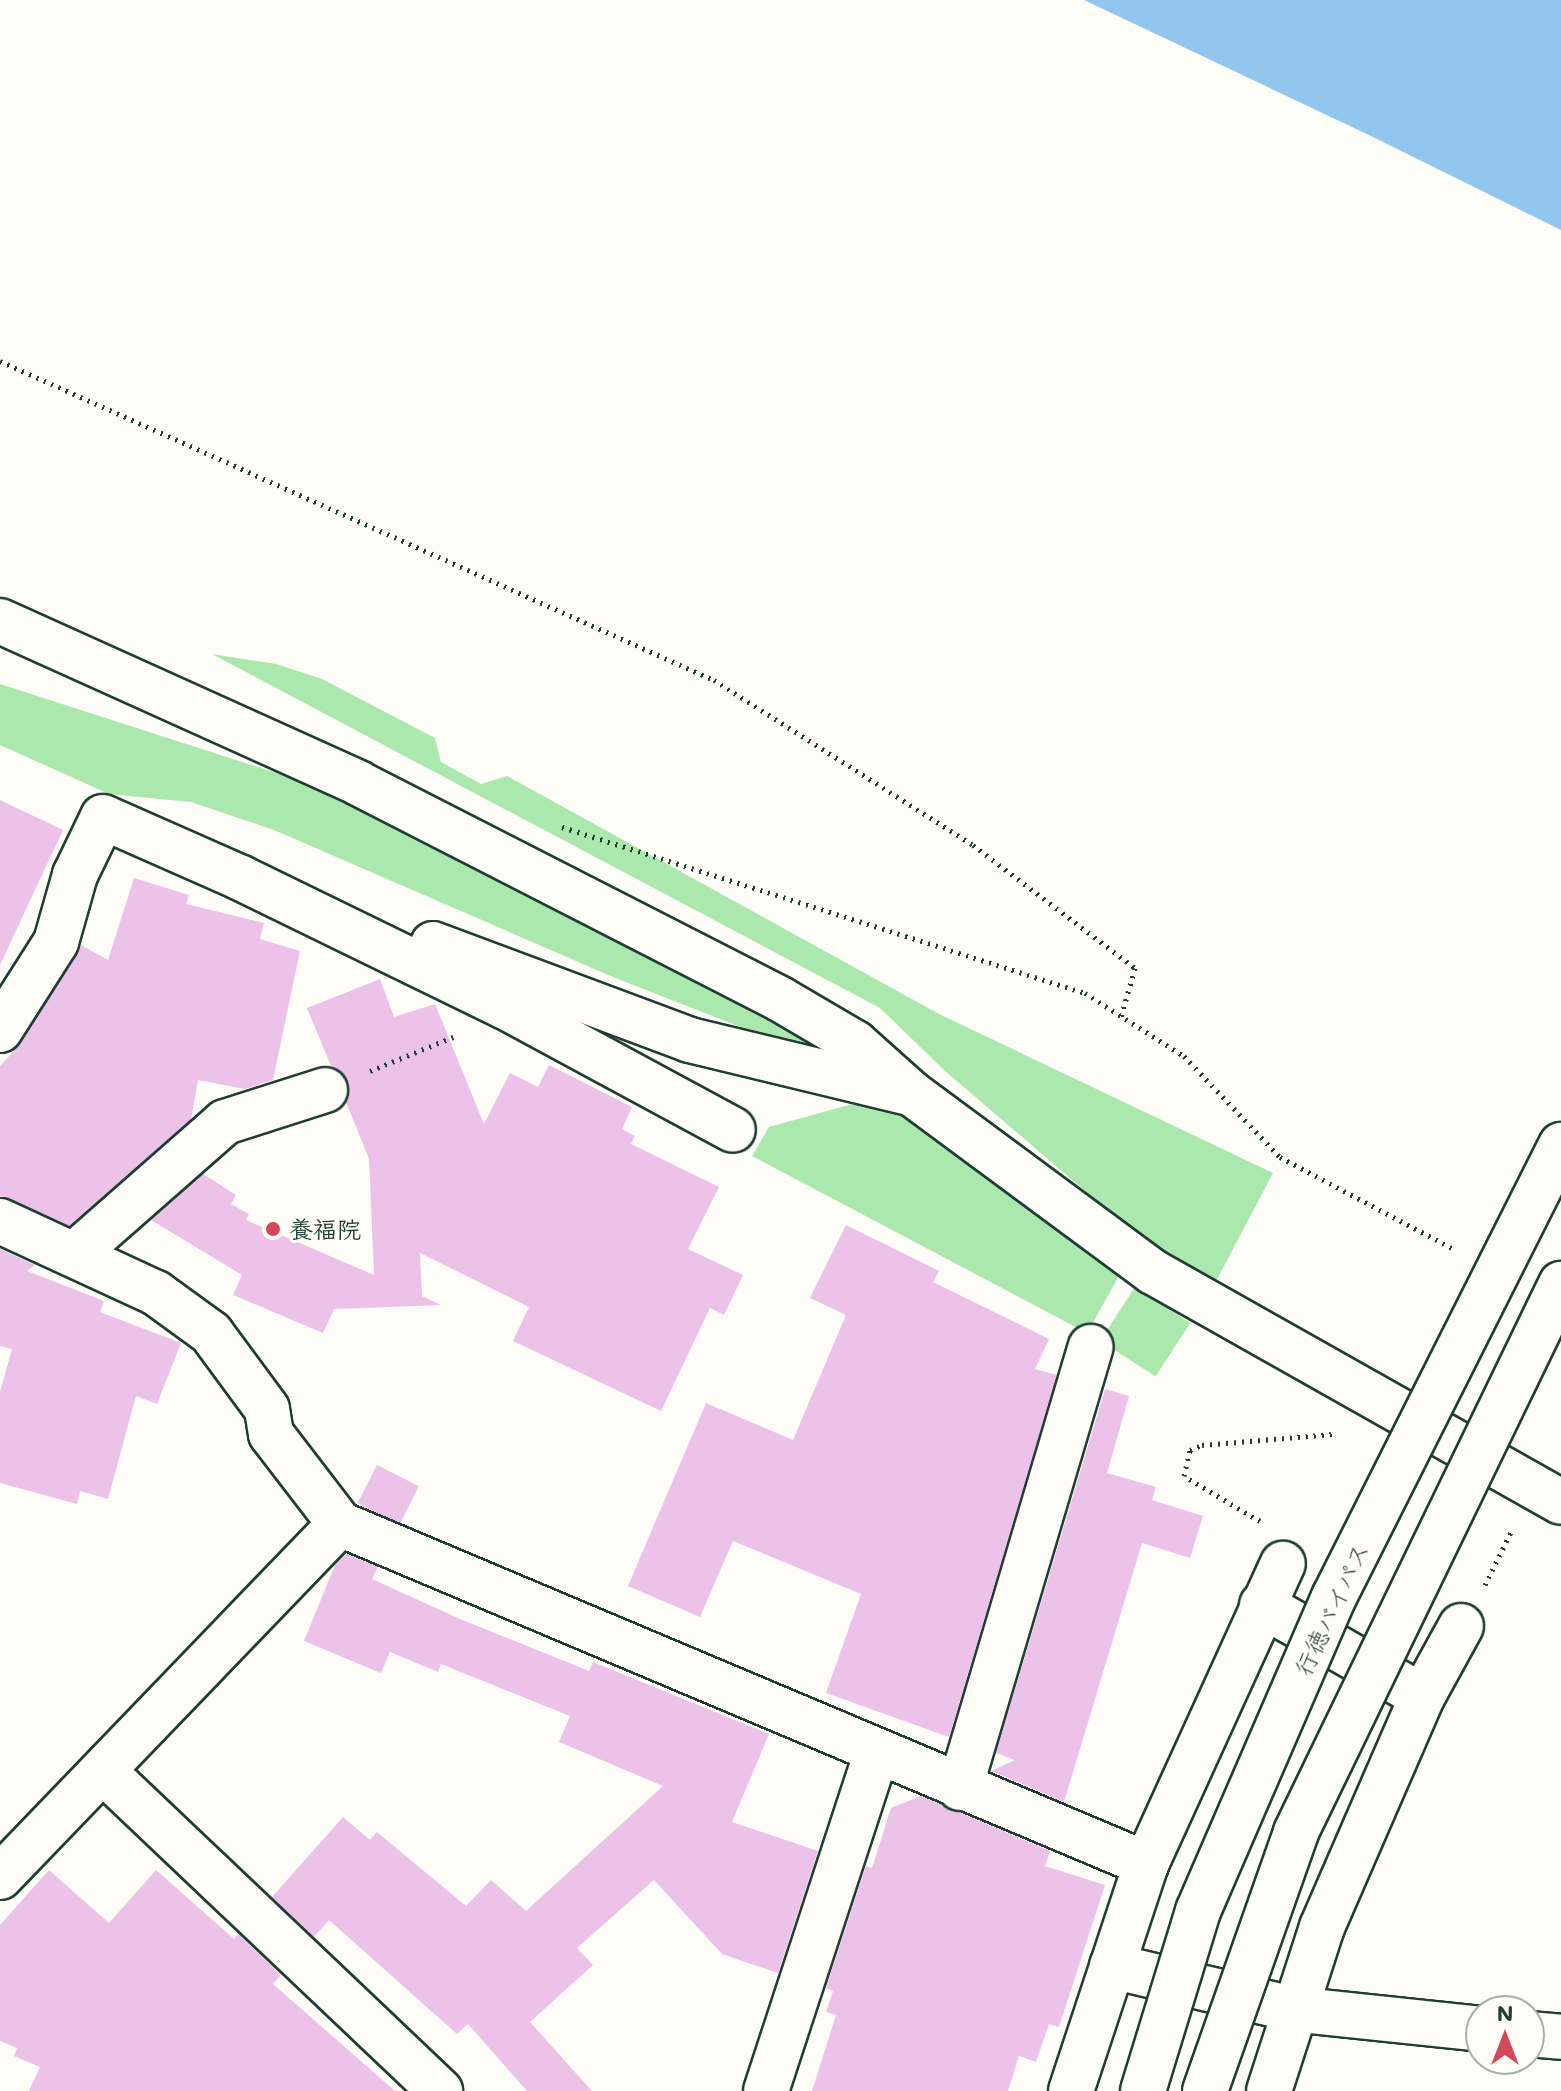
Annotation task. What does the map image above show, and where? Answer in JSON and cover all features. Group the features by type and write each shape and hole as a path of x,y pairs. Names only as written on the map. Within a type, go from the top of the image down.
{"street":[{"path":"0,621 358,783 766,991 855,1043 911,1093 1153,1272 1561,1502"},
{"path":"0,1030 56,942 75,875 103,817 294,903 504,1006 733,1130"},
{"path":"294,903 389,927 690,1040 911,1093"},
{"path":"76,1253 225,1122 325,1090"},
{"name":"行徳バイパス","path":"1143,2091 1198,1911 1334,1597 1561,1145"},
{"path":"0,1221 76,1253 156,1293 211,1333 267,1409 271,1434 340,1524 876,1754 1146,1864"},
{"path":"1205,2091 1296,1832 1561,1284"},
{"path":"960,1788 1091,1347"},
{"path":"0,1877 340,1524"},
{"path":"1071,2091 1146,1864 1262,1605 1279,1546"},
{"path":"1262,1605 1422,1697"},
{"path":"1269,2091 1292,2009 1422,1697 1461,1626"},
{"path":"766,2091 876,1754"},
{"path":"103,1771 440,2091"},
{"path":"1112,1966 1292,2009 1465,2027"}],"path":[{"path":"0,361 714,680 973,845 1135,968 1121,1017"},
{"path":"553,825 1085,993 1184,1056 1280,1157 1463,1254"},
{"path":"325,1090 471,1029 504,1006"},
{"path":"1279,1546 1184,1476 1190,1450 1345,1433"}],"green space":[{"path":"212,654 276,664 322,679 435,738 441,762 481,784 507,776 939,1014 1273,1173 1213,1287 1141,1239 945,1071 880,1008"},
{"path":"0,684 295,779 384,818 797,1034 840,1066 613,977 274,830 191,802 109,794 0,745"},
{"path":"885,1095 1119,1276 1087,1333 752,1156 769,1127"},
{"path":"1135,1287 1190,1323 1155,1377 1100,1341"}],"water":[{"path":"1084,0 1561,0 1561,230 1371,136"}],"building":[{"path":"0,800 63,830 0,965"},
{"path":"134,878 189,895 186,904 264,923 260,939 300,951 273,1080 245,1089 198,1080 191,1119 69,1226 0,1196 0,1066 21,1043 81,945 108,960"},
{"path":"380,979 394,1017 435,1004 484,1124 510,1073 538,1087 549,1065 632,1107 622,1129 635,1136 631,1144 719,1187 688,1249 743,1275 724,1315 710,1308 661,1411 513,1341 529,1307 420,1253 422,1296 441,1305 334,1309 323,1333 233,1295 242,1275 151,1220 203,1174 236,1195 231,1204 249,1214 246,1220 374,1275 369,1159 346,1102 348,1082 331,1066 307,1008"},
{"path":"846,1225 939,1271 933,1282 1049,1339 1035,1369 1057,1375 949,1737 826,1693 861,1594 733,1541 700,1617 628,1586 706,1403 793,1440 846,1315 810,1298"},
{"path":"0,1249 35,1265 27,1271 104,1301 100,1312 181,1343 157,1404 136,1396 108,1499 80,1491 77,1504 0,1483 0,1392 12,1349 0,1346"},
{"path":"1105,1389 1129,1396 1107,1473 1156,1487 1152,1500 1203,1516 1190,1558 1142,1543 1064,1802 991,1771 1015,1760 996,1753"},
{"path":"377,1465 419,1486 399,1525 357,1503"},
{"path":"346,1554 378,1567 372,1579 460,1619 589,1671 593,1662 769,1734 732,1822 818,1851 778,1973 722,1954 654,1880 577,1948 593,1965 530,2022 592,2091 527,2091 468,2024 457,2034 329,1920 314,1937 272,1897 343,1817 370,1840 377,1832 466,1906 491,1880 526,1911 663,1786 559,1742 570,1716 441,1664 438,1672 390,1652 381,1673 304,1641 335,1565"},
{"path":"921,1796 1050,1851 1045,1866 1105,1885 1059,2027 1049,2024 1036,2062 1019,2056 1008,2091 812,2091 836,2015 826,2012 833,1991 826,1988 866,1866 872,1868 891,1808"},
{"path":"49,1870 109,1923 156,1870 234,1939 238,1934 281,1975 273,1984 395,2091 29,2091 40,2067 14,2056 17,2048 0,2041 0,1925"}],"place":[{"name":"養福院","path":"273,1229"}]}
